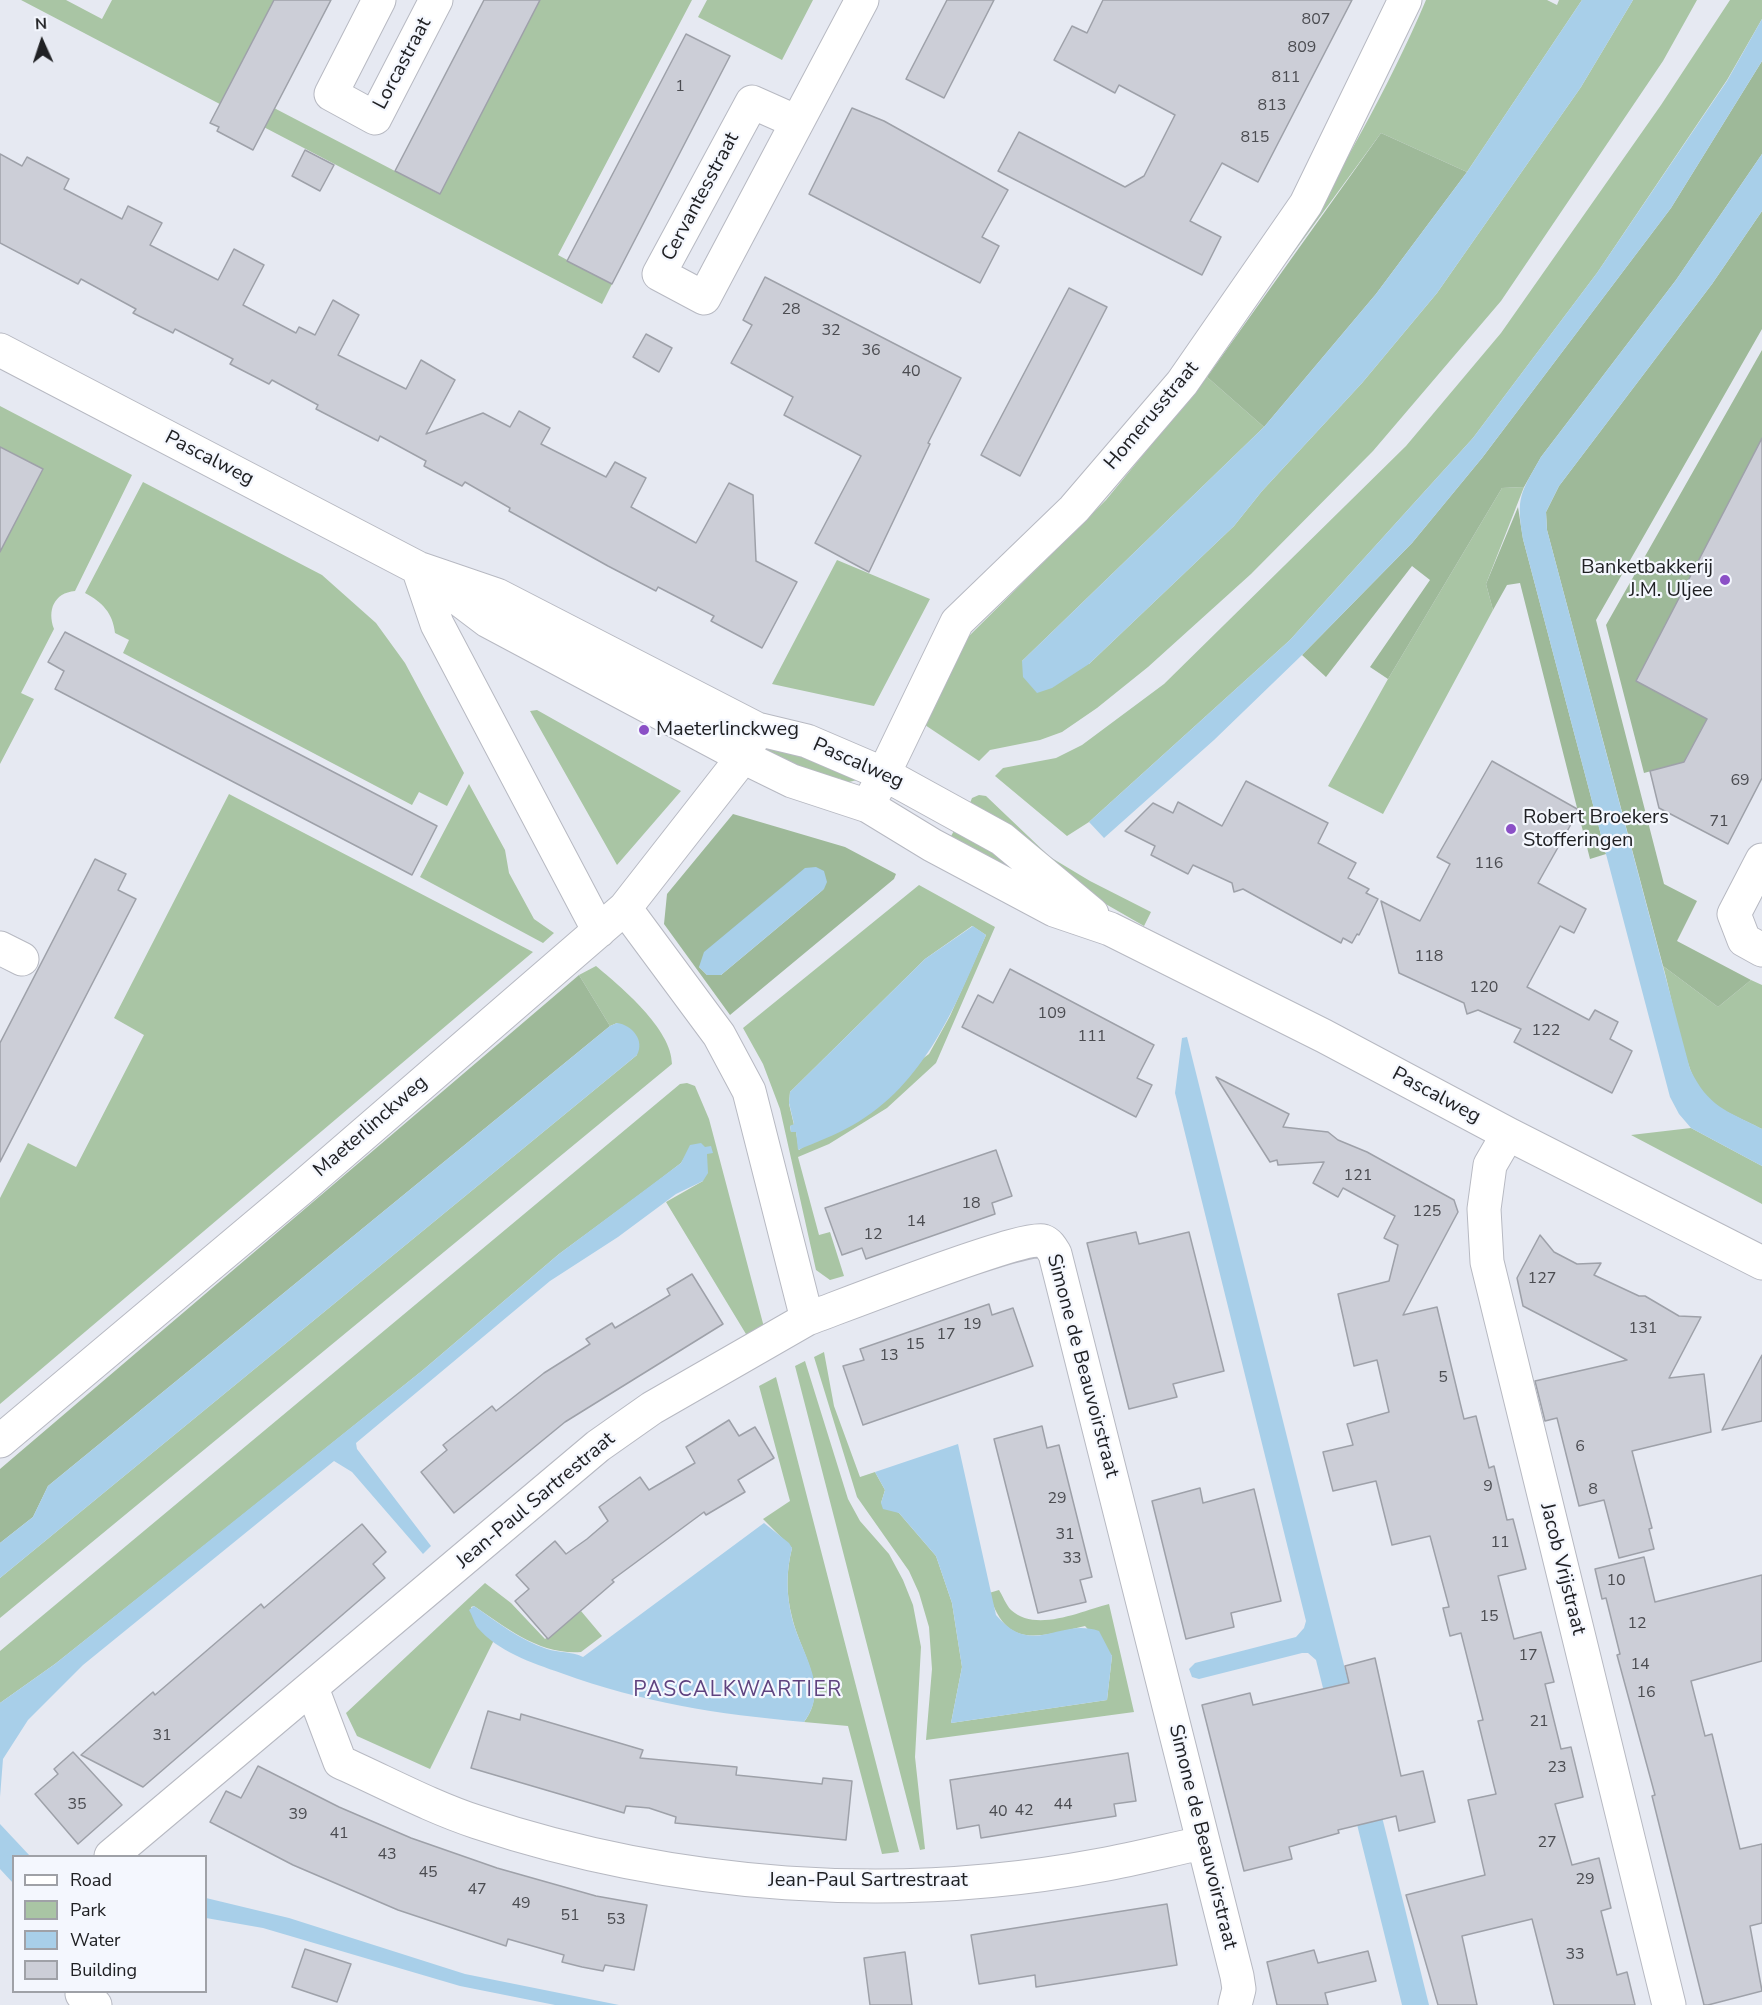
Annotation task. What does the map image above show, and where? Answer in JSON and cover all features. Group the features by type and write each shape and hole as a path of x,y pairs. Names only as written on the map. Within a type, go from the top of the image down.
{"street":[{"name":"Lorcastraat","path":"380,0 331,94 375,118 436,0"},
{"name":"Cervantesstraat","path":"797,122 752,102 659,274 704,298 862,0"},
{"name":"Homerusstraat","path":"868,806 957,622 1074,509 1182,383 1306,204 1405,0"},
{"name":"Pascalweg","path":"0,350 418,568 488,621 749,743 792,781 868,806 932,845 1054,910 1110,929 1324,1036 1508,1134 1762,1263"},
{"path":"418,568 437,624 599,931"},
{"name":"Pascalweg","path":"749,743 807,741 884,774 1002,839 1110,929"},
{"name":"Maeterlinckweg","path":"0,1441 299,1190 625,908 749,743"},
{"path":"1762,860 1734,914 1744,940 1762,950"},
{"path":"625,908 719,1035 749,1090 807,1319"},
{"name":"Jacob Vrijstraat","path":"1508,1134 1490,1165 1484,1209 1488,1262 1669,2005"},
{"name":"Simone de Beauvoirstraat","path":"807,1319 960,1263 1031,1240 1044,1241 1051,1246 1109,1462 1237,1976 1239,1989 1235,2005"},
{"name":"Jean-Paul Sartrestraat","path":"113,1855 598,1446 652,1408 807,1319"},
{"name":"Jean-Paul Sartrestraat","path":"312,1688 340,1762 475,1822 625,1863 781,1883 912,1885 1062,1872 1203,1843"}],"green space":[{"path":"21,0 66,0 102,19 112,0 274,0 230,85 439,194 540,0 692,0 558,255 612,284 602,304"},
{"path":"707,0 813,0 782,60 698,17"},
{"path":"1426,0 1547,0 1557,5 1559,0 1582,0 1467,172 1381,133 1286,263 1378,101"},
{"path":"1633,0 1697,0 1663,61 1501,301 1373,451 1251,574 1148,667 1097,708 1062,732 1040,740 990,750 979,761 922,723 965,640 1106,500 1207,377 1264,427 1022,661 1089,664 1234,526 1262,491 1362,383 1437,293 1581,87"},
{"path":"1730,0 1762,0 1762,19 1727,80 1597,273 1473,438 1290,640 1089,822 1067,836 995,776 1003,768 1056,758 1082,745 1164,684 1406,446 1501,333 1661,105"},
{"path":"1762,61 1762,154 1676,280 1541,457 1524,487 1502,488 1388,679 1370,667 1430,580 1412,566 1326,677 1302,655 1412,543 1482,458 1671,208"},
{"path":"1381,133 1467,172 1376,294 1264,427 1207,377"},
{"path":"1762,211 1762,329 1596,620 1664,884 1697,901 1677,941 1751,980 1718,1007 1663,966 1547,530 1546,512 1559,486 1712,284"},
{"path":"1762,350 1762,439 1636,681 1707,719 1684,762 1644,773 1606,625"},
{"path":"0,406 132,475 75,591 62,595 54,604 51,615 54,629 21,693 34,699 0,764 0,552 43,469 0,447"},
{"path":"143,482 322,575 376,623 405,663 464,773 447,806 419,792 412,805 123,653 129,640 115,633 106,609 85,593"},
{"path":"1524,487 1486,584 1493,610 1383,814 1328,786 1388,679 1502,488"},
{"path":"1518,507 1523,539 1606,854 1590,859 1520,583 1507,585 1493,610 1486,584"},
{"path":"837,560 930,599 874,706 772,684"},
{"path":"537,710 681,791 617,865 530,711"},
{"path":"778,744 857,780 841,784 841,779 801,770 755,747"},
{"path":"469,784 505,850 509,873 534,919 554,933 543,943 420,877"},
{"path":"229,794 533,952 0,1404 0,1198 28,1143 76,1167 144,1035 114,1018"},
{"path":"979,795 986,796 1050,857 1090,881 1151,912 1144,926 1090,895 968,808 972,798"},
{"path":"733,814 845,847 896,874 894,879 730,1015 664,924 667,894","holes":["824,889 721,975 707,975 699,967"]},
{"path":"958,824 1033,881 947,843"},
{"path":"919,885 995,927 936,1063 887,1108 829,1144 798,1157 819,1235 830,1232 844,1276 830,1280 816,1270 780,1109 763,1064 743,1028","holes":["972,926 986,935 950,1016 929,1054 799,1150 796,1132 791,1132 790,1126 794,1125 789,1104 790,1092 925,959"]},
{"path":"596,966 631,997 655,1023 670,1051 672,1064 0,1618 0,1578 637,1055 617,1023 610,1026 579,975"},
{"path":"1663,966 1718,1007 1751,980 1762,985 1762,1129 1715,1105 1703,1094 1696,1083 1684,1052"},
{"path":"579,975 610,1026 48,1486 33,1517 0,1543 0,1469"},
{"path":"687,1083 695,1086 709,1119 765,1331 749,1339 666,1202 703,1181 686,1155 681,1163 559,1254 423,1370 230,1525 55,1664 0,1703 0,1651 680,1084"},
{"path":"1691,1128 1762,1166 1762,1204 1631,1135"},
{"path":"824,1352 834,1406 860,1477 875,1472 885,1490 881,1503 899,1513 936,1556 952,1603 962,1667 951,1723 1107,1700 1112,1656 1085,1626 1038,1635 1025,1635 1014,1631 1004,1624 989,1593 999,1590 1011,1610 1021,1617 1033,1620 1059,1618 1109,1604 1134,1712 926,1740 932,1669 929,1627 919,1593 909,1571 857,1497 814,1357"},
{"path":"805,1361 848,1499 860,1521 889,1554 913,1605 921,1647 915,1757 925,1849 920,1850 795,1366"},
{"path":"776,1377 899,1852 882,1854 848,1726 804,1722 811,1709 814,1684 792,1617 789,1600 788,1574 792,1548 763,1519 790,1501 759,1386"},
{"path":"485,1583 511,1603 545,1639 581,1611 602,1636 581,1652 551,1649 537,1645 474,1606 471,1607 477,1626 494,1640 430,1769 357,1736 346,1713"}],"water":[{"path":"1582,0 1633,0 1581,87 1437,293 1362,383 1262,491 1234,526 1089,664 1052,688 1037,693 1023,677 1022,661 1264,427 1376,294 1467,172"},
{"path":"1762,19 1762,61 1671,208 1482,458 1412,543 1302,655 1214,740 1104,838 1089,822 1290,640 1473,438 1597,273 1727,81"},
{"path":"1762,154 1762,211 1712,284 1559,486 1546,512 1547,530 1690,1069 1704,1092 1712,1100 1728,1112 1762,1129 1762,1166 1691,1128 1679,1114 1670,1097 1523,539 1520,504 1524,488 1541,457 1676,280"},
{"path":"816,867 824,871 827,882 824,889 721,975 707,975 699,967 704,952 805,868"},
{"path":"973,926 986,935 949,1016 935,1042 918,1066 900,1088 878,1108 846,1129 798,1150 796,1132 791,1132 790,1126 794,1124 789,1103 790,1092 925,959"},
{"path":"617,1023 628,1027 636,1034 639,1044 637,1055 0,1578 0,1543 33,1517 48,1486 610,1026"},
{"path":"1187,1037 1429,2005 1402,2005 1316,1660 1308,1653 1302,1653 1199,1679 1192,1677 1189,1669 1195,1663 1296,1637 1304,1628 1306,1621 1175,1093 1182,1038"},
{"path":"701,1143 705,1147 711,1146 713,1153 707,1154 708,1173 703,1181 676,1194 618,1237 550,1281 356,1443 357,1449 431,1546 423,1554 352,1472 334,1461 83,1665 28,1720 3,1759 0,1797 0,1703 55,1664 423,1370 559,1254 681,1163 690,1145"},
{"path":"958,1444 996,1615 1009,1628 1034,1636 1071,1629 1085,1628 1099,1631 1112,1656 1107,1700 951,1723 962,1667 952,1603 936,1556 899,1513 883,1509 881,1503 885,1490 875,1472"},
{"path":"764,1523 792,1548 788,1583 790,1609 796,1631 812,1670 815,1696 812,1709 804,1722 710,1711 651,1700 538,1665 494,1643 477,1627 469,1610 474,1606 527,1641 583,1657"},
{"path":"0,1824 29,1855 12,1855 12,1882 0,1869"},
{"path":"207,1898 289,1918 465,1974 619,2005 555,2005 460,1986 263,1928 207,1918"}],"building":[{"path":"274,0 331,0 253,150 217,131 219,127 210,123"},
{"path":"484,0 540,0 440,194 395,171"},
{"path":"947,0 994,0 944,98 906,79"},
{"path":"1103,0 1352,0 1258,182 1222,163 1190,221 1221,237 1202,275 998,171 1019,132 1125,187 1144,176 1175,115 1119,85 1115,93 1054,60 1072,26 1087,33"},
{"path":"686,34 730,56 612,284 567,261"},
{"path":"852,108 884,121 1008,190 982,237 999,246 980,283 809,194"},
{"path":"305,150 334,165 320,191 292,176"},
{"path":"0,154 22,166 27,157 69,179 64,189 122,219 128,206 162,223 150,245 218,280 234,249 264,265 243,305 296,333 299,327 315,335 333,300 359,315 338,355 406,389 421,360 455,380 426,434 483,413 510,427 519,411 550,428 541,444 606,477 615,462 646,478 631,507 696,543 729,483 753,495 756,561 797,582 762,648 711,621 714,616 658,587 656,591 608,566 509,511 510,508 465,482 462,486 424,466 426,461 380,436 378,441 316,409 318,405 272,380 269,384 230,364 233,359 175,329 173,333 133,313 136,309 81,279 78,284 0,243"},
{"path":"765,277 961,378 928,443 930,444 869,572 815,543 861,456 784,415 793,397 731,363 752,325 743,320"},
{"path":"1069,288 1107,307 1020,476 981,455"},
{"path":"646,334 672,348 659,372 633,357"},
{"path":"1762,438 1762,778 1728,844 1659,808 1650,771 1684,762 1707,719 1636,681"},
{"path":"0,447 43,469 0,552"},
{"path":"65,632 437,826 412,875 55,689 64,671 48,662"},
{"path":"1492,761 1579,810 1538,883 1586,909 1574,933 1560,926 1527,987 1589,1020 1595,1010 1618,1022 1610,1039 1632,1051 1612,1093 1514,1042 1521,1029 1478,1010 1467,1014 1464,1003 1399,973 1381,901 1420,921 1450,864 1437,857"},
{"path":"1246,781 1328,823 1318,843 1356,863 1348,878 1369,889 1366,893 1378,899 1359,935 1357,934 1352,943 1343,938 1341,943 1243,889 1234,892 1232,883 1193,865 1188,874 1151,855 1155,846 1125,831 1153,803 1173,813 1178,802 1222,826"},
{"path":"95,859 126,874 118,890 136,899 0,1162 0,1043"},
{"path":"1010,969 1154,1045 1137,1078 1152,1085 1136,1117 962,1027 978,995 993,1003"},
{"path":"1216,1077 1289,1114 1283,1127 1328,1132 1338,1140 1367,1152 1454,1200 1458,1212 1403,1315 1437,1307 1464,1419 1476,1416 1489,1468 1494,1466 1507,1520 1513,1519 1526,1569 1498,1576 1514,1639 1541,1632 1554,1682 1545,1684 1561,1749 1571,1747 1583,1797 1555,1804 1572,1865 1599,1858 1611,1908 1601,1911 1617,1975 1627,1972 1635,2005 1554,2005 1532,1919 1462,1936 1477,2005 1438,2005 1406,1895 1485,1875 1468,1800 1496,1794 1478,1721 1483,1720 1461,1633 1450,1636 1443,1608 1449,1607 1430,1536 1392,1545 1376,1481 1333,1491 1323,1452 1353,1445 1347,1424 1389,1412 1377,1360 1354,1366 1338,1294 1389,1281 1398,1245 1384,1238 1395,1216 1343,1188 1338,1197 1313,1183 1324,1162 1278,1165 1277,1160 1270,1162"},
{"path":"996,1150 1012,1196 992,1203 995,1214 866,1259 862,1248 842,1255 825,1208"},
{"path":"1136,1232 1139,1244 1189,1232 1224,1371 1173,1384 1177,1397 1129,1409 1087,1243"},
{"path":"1540,1235 1554,1252 1577,1264 1601,1263 1594,1275 1639,1296 1645,1296 1679,1316 1701,1317 1669,1378 1704,1374 1711,1432 1632,1451 1652,1528 1649,1529 1654,1549 1619,1558 1604,1500 1579,1506 1557,1418 1545,1421 1535,1381 1627,1360 1523,1306 1517,1278"},
{"path":"692,1274 723,1324 565,1422 454,1513 421,1472 447,1450 443,1445 492,1406 496,1411 544,1373 590,1344 586,1339 612,1323 615,1328 670,1295 667,1289"},
{"path":"989,1304 992,1315 1013,1308 1033,1366 863,1425 843,1366 864,1360 860,1349"},
{"path":"1762,1355 1762,1421 1722,1430"},
{"path":"729,1420 739,1436 755,1427 774,1458 738,1480 745,1492 706,1515 704,1512 612,1580 614,1582 548,1639 515,1601 529,1589 516,1575 555,1541 566,1554 587,1539 608,1521 599,1507 640,1477 649,1490 695,1463 686,1447"},
{"path":"1042,1426 1047,1448 1059,1445 1092,1577 1080,1580 1086,1602 1038,1613 994,1439"},
{"path":"1200,1488 1203,1503 1254,1489 1281,1601 1231,1613 1234,1627 1186,1639 1152,1501"},
{"path":"362,1524 386,1552 373,1564 385,1578 143,1787 81,1755 153,1692 155,1695 261,1604 264,1608"},
{"path":"1644,1557 1655,1602 1762,1575 1762,1661 1691,1681 1705,1736 1712,1734 1740,1849 1762,1844 1762,1923 1750,1926 1762,1991 1708,2005 1704,2005 1652,1796 1655,1795 1617,1655 1620,1654 1606,1598 1602,1599 1595,1569"},
{"path":"1375,1658 1401,1776 1423,1771 1435,1822 1399,1831 1396,1816 1338,1830 1339,1833 1289,1847 1292,1859 1244,1871 1202,1705 1250,1693 1253,1705 1349,1683 1345,1666"},
{"path":"488,1711 520,1720 521,1714 643,1750 640,1758 737,1767 736,1775 822,1784 823,1778 852,1781 846,1840 675,1823 676,1817 649,1808 626,1806 624,1813 471,1768"},
{"path":"73,1752 122,1805 78,1844 35,1794 58,1774 54,1769"},
{"path":"1128,1753 1136,1801 1114,1804 1116,1816 981,1838 979,1825 957,1829 950,1780"},
{"path":"258,1766 339,1807 411,1838 497,1868 596,1896 647,1905 634,1970 605,1965 603,1971 562,1962 564,1955 508,1939 506,1946 398,1910 293,1865 210,1822 226,1791 241,1798"},
{"path":"1167,1904 1177,1965 1036,1987 1035,1975 979,1984 971,1935"},
{"path":"305,1949 351,1964 337,2002 292,1987"},
{"path":"1314,1950 1318,1963 1368,1951 1376,1981 1325,1993 1328,2005 1277,2005 1267,1962"},
{"path":"905,1952 912,2005 870,2005 864,1958"}],"place":[{"name":"Banketbakkerij J.M. Uljee","path":"1725,580"},
{"name":"Maeterlinckweg","path":"644,730"},
{"name":"Robert Broekers Stofferingen","path":"1511,829"}],"district":[{"name":"PASCALKWARTIER","path":"738,1691"}]}
